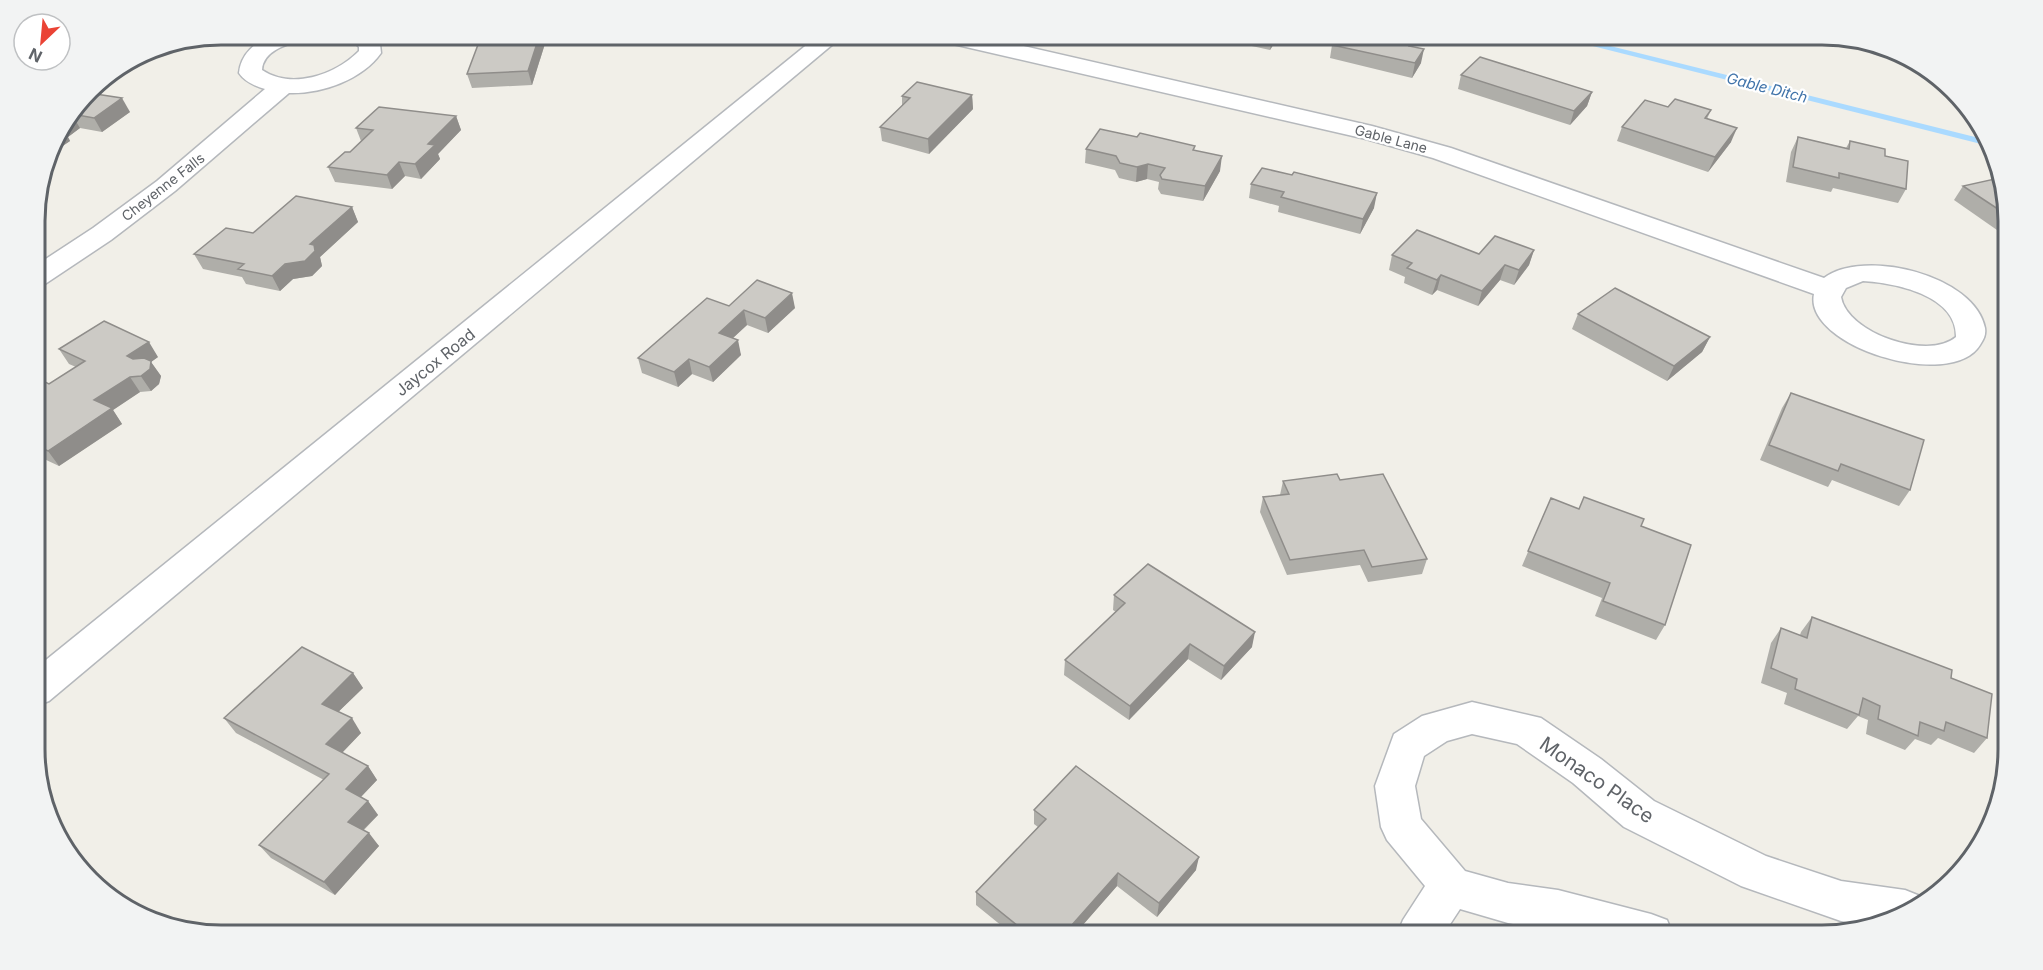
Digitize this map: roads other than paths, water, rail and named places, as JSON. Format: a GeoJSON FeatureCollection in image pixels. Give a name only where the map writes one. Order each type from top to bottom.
{"type":"FeatureCollection","features":[{"type":"Feature","properties":{"kind":"street"},"geometry":{"type":"LineString","coordinates":[[272,45],[254,57],[249,65],[250,73],[256,79],[283,86],[320,82],[352,70],[370,53],[370,45]]}},
{"type":"Feature","properties":{"kind":"street","name":"Jaycox Road"},"geometry":{"type":"LineString","coordinates":[[45,683],[821,45]]}},
{"type":"Feature","properties":{"kind":"street","name":"Gable Lane"},"geometry":{"type":"LineString","coordinates":[[988,45],[1372,133],[1442,153],[1828,289]]}},
{"type":"Feature","properties":{"kind":"street","name":"Cheyenne Falls"},"geometry":{"type":"LineString","coordinates":[[45,271],[102,234],[166,186],[283,86]]}},
{"type":"Feature","properties":{"kind":"street"},"geometry":{"type":"LineString","coordinates":[[1863,273],[1902,278],[1922,284],[1948,299],[1967,316],[1972,328],[1971,338],[1965,347],[1944,355],[1915,355],[1893,350],[1854,333],[1839,322],[1830,310],[1826,298],[1828,289],[1835,281],[1847,275],[1863,273]]}},
{"type":"Feature","properties":{"kind":"street","name":"Monaco Place"},"geometry":{"type":"LineString","coordinates":[[1452,887],[1441,877],[1402,827],[1395,786],[1408,746],[1436,728],[1472,718],[1527,730],[1587,771],[1638,814],[1756,872],[1842,901],[1895,909]]}},
{"type":"Feature","properties":{"kind":"street"},"geometry":{"type":"LineString","coordinates":[[1425,925],[1436,905],[1452,887],[1508,903],[1558,911],[1612,925]]}},
{"type":"Feature","properties":{"kind":"waterway","name":"Gable Ditch"},"geometry":{"type":"LineString","coordinates":[[1593,45],[1978,140]]}}]}
